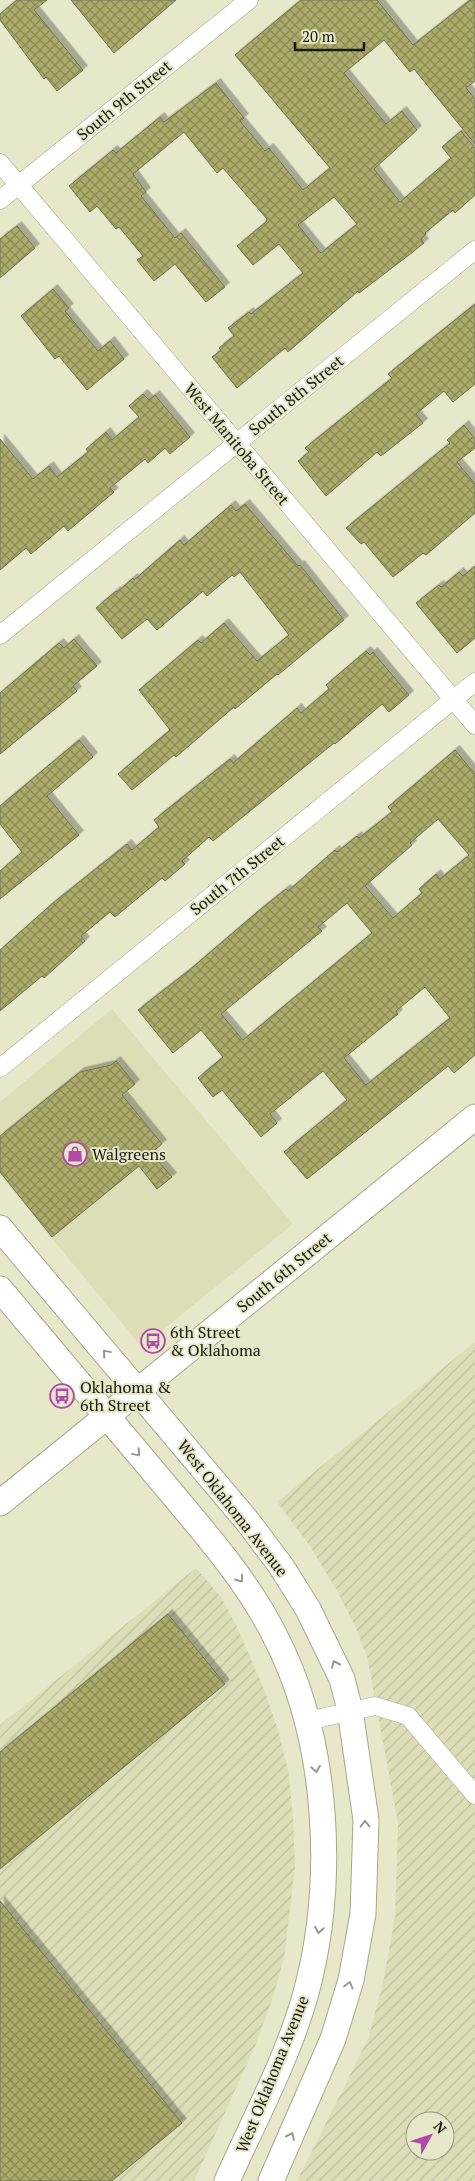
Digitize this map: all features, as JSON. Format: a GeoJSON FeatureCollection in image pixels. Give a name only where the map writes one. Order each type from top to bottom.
{"type":"FeatureCollection","features":[{"type":"Feature","properties":{"kind":"main road","name":"South 6th Street"},"geometry":{"type":"LineString","coordinates":[[0,1503],[475,1117]]}},
{"type":"Feature","properties":{"kind":"main road","name":"West Oklahoma Avenue"},"geometry":{"type":"LineString","coordinates":[[0,1228],[248,1522],[281,1566],[325,1643],[342,1679],[350,1710],[366,1820],[363,1914],[351,1980],[333,2039],[271,2181]]}},
{"type":"Feature","properties":{"kind":"main road","name":"West Oklahoma Avenue"},"geometry":{"type":"LineString","coordinates":[[0,1289],[239,1577],[276,1636],[295,1682],[307,1721],[316,1767],[324,1841],[324,1881],[315,1951],[306,1995],[292,2033],[227,2181]]}},
{"type":"Feature","properties":{"kind":"street","name":"South 9th Street"},"geometry":{"type":"LineString","coordinates":[[0,200],[249,0]]}},
{"type":"Feature","properties":{"kind":"street","name":"West Manitoba Street"},"geometry":{"type":"LineString","coordinates":[[0,162],[475,725]]}},
{"type":"Feature","properties":{"kind":"street","name":"South 8th Street"},"geometry":{"type":"LineString","coordinates":[[0,635],[475,250]]}},
{"type":"Feature","properties":{"kind":"street","name":"South 7th Street"},"geometry":{"type":"LineString","coordinates":[[0,1068],[475,682]]}},
{"type":"Feature","properties":{"kind":"street"},"geometry":{"type":"LineString","coordinates":[[307,1721],[350,1710],[376,1706],[408,1716],[475,1795]]}},
{"type":"Feature","properties":{"kind":"shaded area"},"geometry":{"type":"Polygon","coordinates":[[[112,1009],[293,1224],[149,1341],[140,1345],[0,1175],[0,1102],[112,1009]]]}},
{"type":"Feature","properties":{"kind":"shaded area"},"geometry":{"type":"Polygon","coordinates":[[[475,1342],[475,2181],[297,2181],[368,2039],[383,1983],[395,1917],[398,1823],[367,1656],[354,1624],[336,1589],[310,1546],[277,1502],[475,1342]]]}},
{"type":"Feature","properties":{"kind":"shaded area"},"geometry":{"type":"Polygon","coordinates":[[[196,1568],[221,1597],[236,1625],[264,1689],[278,1730],[288,1770],[293,1817],[295,1866],[284,1958],[273,1997],[255,2046],[194,2181],[0,2181],[0,1725],[196,1568]]]}},
{"type":"Feature","properties":{"kind":"building"},"geometry":{"type":"Polygon","coordinates":[[[17,0],[47,0],[34,10],[83,70],[57,91],[46,77],[44,79],[0,20],[0,14],[17,0]]]}},
{"type":"Feature","properties":{"kind":"building"},"geometry":{"type":"Polygon","coordinates":[[[71,0],[176,0],[114,53],[71,0]]]}},
{"type":"Feature","properties":{"kind":"building"},"geometry":{"type":"Polygon","coordinates":[[[301,0],[377,0],[413,45],[470,0],[475,0],[475,81],[466,88],[475,99],[475,144],[414,69],[410,72],[384,40],[344,73],[386,124],[402,111],[417,130],[374,169],[400,202],[451,158],[442,147],[461,131],[475,148],[475,195],[455,213],[453,210],[425,233],[421,239],[424,243],[359,293],[358,291],[288,352],[285,348],[237,388],[212,357],[221,350],[219,348],[234,336],[228,328],[249,312],[251,314],[303,273],[279,244],[253,265],[237,246],[266,222],[267,219],[223,168],[217,173],[184,132],[133,174],[146,192],[141,196],[175,238],[181,233],[225,287],[206,302],[175,264],[154,281],[137,260],[143,256],[119,227],[116,229],[97,206],[90,212],[69,186],[113,150],[116,153],[160,117],[164,122],[216,83],[244,118],[240,121],[265,151],[269,148],[303,190],[330,168],[235,55],[301,0]],[[334,197],[298,225],[321,253],[357,224],[334,197]]]}},
{"type":"Feature","properties":{"kind":"building"},"geometry":{"type":"Polygon","coordinates":[[[17,226],[35,248],[0,278],[0,239],[17,226]]]}},
{"type":"Feature","properties":{"kind":"building"},"geometry":{"type":"Polygon","coordinates":[[[53,289],[69,308],[65,311],[98,351],[110,341],[124,359],[87,390],[59,356],[55,359],[21,316],[53,289]]]}},
{"type":"Feature","properties":{"kind":"building"},"geometry":{"type":"Polygon","coordinates":[[[475,304],[475,384],[453,402],[444,391],[416,414],[423,423],[381,456],[377,452],[326,496],[298,461],[309,452],[305,448],[392,378],[388,374],[475,304]]]}},
{"type":"Feature","properties":{"kind":"building"},"geometry":{"type":"Polygon","coordinates":[[[143,394],[149,400],[155,395],[190,437],[170,454],[165,448],[148,463],[145,459],[110,488],[114,492],[68,531],[64,526],[31,554],[26,548],[0,570],[0,439],[33,479],[49,466],[57,477],[88,452],[86,449],[106,432],[112,440],[139,417],[129,406],[143,394]]]}},
{"type":"Feature","properties":{"kind":"building"},"geometry":{"type":"Polygon","coordinates":[[[464,425],[475,439],[475,448],[457,462],[475,484],[475,513],[426,555],[423,553],[393,577],[364,542],[361,544],[346,528],[450,443],[447,440],[464,425]]]}},
{"type":"Feature","properties":{"kind":"building"},"geometry":{"type":"Polygon","coordinates":[[[245,504],[298,566],[300,565],[344,620],[235,709],[234,707],[176,757],[174,755],[132,790],[118,774],[170,730],[139,690],[198,640],[201,643],[224,623],[257,661],[289,635],[240,572],[234,577],[232,575],[207,596],[203,591],[157,630],[147,619],[122,639],[96,608],[133,578],[134,580],[180,540],[184,545],[231,505],[236,511],[245,504]]]}},
{"type":"Feature","properties":{"kind":"building"},"geometry":{"type":"Polygon","coordinates":[[[475,566],[475,638],[457,653],[416,603],[439,585],[441,587],[459,572],[463,576],[475,566]]]}},
{"type":"Feature","properties":{"kind":"building"},"geometry":{"type":"Polygon","coordinates":[[[74,639],[97,666],[73,686],[77,691],[0,754],[0,693],[59,643],[64,648],[74,639]]]}},
{"type":"Feature","properties":{"kind":"building"},"geometry":{"type":"Polygon","coordinates":[[[366,651],[370,655],[373,652],[409,695],[389,712],[382,704],[213,841],[209,837],[182,861],[185,864],[165,881],[162,878],[115,917],[110,912],[81,936],[85,941],[44,978],[42,976],[0,1011],[0,950],[53,903],[127,844],[132,850],[159,827],[154,820],[230,759],[233,763],[297,708],[301,713],[329,689],[326,685],[366,651]]]}},
{"type":"Feature","properties":{"kind":"building"},"geometry":{"type":"Polygon","coordinates":[[[79,740],[93,757],[47,796],[79,835],[0,899],[0,871],[22,852],[0,824],[0,806],[79,740]]]}},
{"type":"Feature","properties":{"kind":"building"},"geometry":{"type":"Polygon","coordinates":[[[455,750],[475,774],[475,1055],[454,1073],[448,1066],[307,1179],[284,1152],[347,1100],[323,1071],[270,1114],[277,1123],[261,1137],[222,1090],[213,1097],[198,1078],[223,1057],[201,1030],[173,1053],[138,1010],[187,972],[262,908],[286,889],[288,891],[335,850],[337,852],[357,836],[359,838],[392,812],[388,807],[455,750]],[[438,819],[410,843],[412,845],[365,886],[393,918],[422,893],[419,889],[436,874],[440,879],[469,855],[438,819]],[[347,903],[318,927],[322,931],[221,1014],[243,1040],[372,933],[347,903]],[[425,987],[396,1011],[398,1014],[344,1058],[366,1085],[450,1018],[425,987]]]}},
{"type":"Feature","properties":{"kind":"building","name":"Walgreens"},"geometry":{"type":"Polygon","coordinates":[[[116,1061],[135,1084],[122,1095],[162,1144],[151,1153],[172,1177],[157,1189],[139,1166],[52,1237],[0,1172],[0,1136],[80,1072],[111,1065],[116,1061]]]}},
{"type":"Feature","properties":{"kind":"building"},"geometry":{"type":"Polygon","coordinates":[[[168,1614],[225,1684],[0,1869],[0,1752],[168,1614]]]}},
{"type":"Feature","properties":{"kind":"building"},"geometry":{"type":"Polygon","coordinates":[[[0,1901],[182,2123],[112,2181],[0,2181],[0,1901]]]}},
{"type":"Feature","properties":{"kind":"place","name":"Walgreens"},"geometry":{"type":"Point","coordinates":[75,1154]}},
{"type":"Feature","properties":{"kind":"place","name":"6th Street & Oklahoma"},"geometry":{"type":"Point","coordinates":[153,1341]}},
{"type":"Feature","properties":{"kind":"place","name":"Oklahoma & 6th Street"},"geometry":{"type":"Point","coordinates":[62,1396]}}]}
